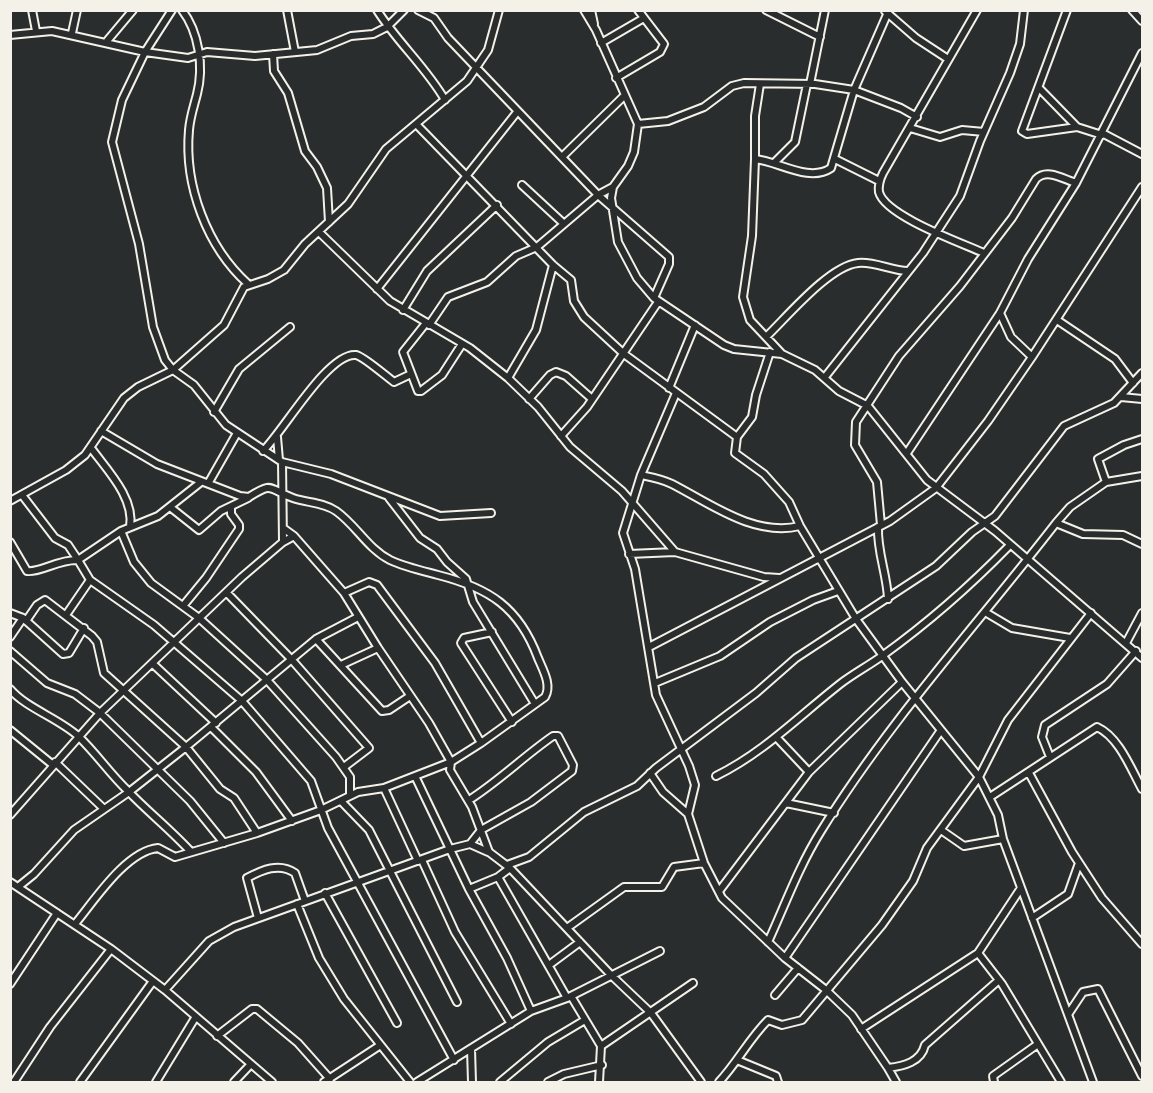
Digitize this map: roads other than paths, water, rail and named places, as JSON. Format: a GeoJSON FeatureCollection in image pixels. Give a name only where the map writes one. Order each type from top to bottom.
{"type":"FeatureCollection","features":[{"type":"Feature","properties":{"kind":"street"},"geometry":{"type":"LineString","coordinates":[[32,10],[36,31]]}},
{"type":"Feature","properties":{"kind":"street"},"geometry":{"type":"LineString","coordinates":[[72,33],[76,10]]}},
{"type":"Feature","properties":{"kind":"street"},"geometry":{"type":"LineString","coordinates":[[107,41],[133,10]]}},
{"type":"Feature","properties":{"kind":"street"},"geometry":{"type":"LineString","coordinates":[[172,10],[145,52],[122,100],[112,142],[139,244],[153,327],[160,352],[173,370],[194,385],[214,412],[237,433],[280,461],[332,474],[440,516],[491,513]]}},
{"type":"Feature","properties":{"kind":"street"},"geometry":{"type":"LineString","coordinates":[[182,10],[195,29],[199,56],[198,92],[188,132],[196,203],[229,264],[248,284]]}},
{"type":"Feature","properties":{"kind":"street"},"geometry":{"type":"LineString","coordinates":[[287,10],[295,52]]}},
{"type":"Feature","properties":{"kind":"street"},"geometry":{"type":"LineString","coordinates":[[377,10],[387,27],[434,81],[445,100]]}},
{"type":"Feature","properties":{"kind":"street"},"geometry":{"type":"LineString","coordinates":[[198,46],[207,52],[255,56],[316,50],[351,36],[373,34],[387,27],[404,10]]}},
{"type":"Feature","properties":{"kind":"street"},"geometry":{"type":"LineString","coordinates":[[418,10],[439,22],[448,38],[598,195],[669,257],[669,264],[656,300],[624,354],[592,399],[561,436]]}},
{"type":"Feature","properties":{"kind":"street"},"geometry":{"type":"LineString","coordinates":[[10,501],[66,470],[91,448],[118,406],[131,392],[173,370],[224,325],[233,311],[240,291],[248,284],[268,279],[284,270],[305,244],[348,204],[386,149],[417,125],[477,69],[488,50],[499,10]]}},
{"type":"Feature","properties":{"kind":"street"},"geometry":{"type":"LineString","coordinates":[[584,10],[596,30]]}},
{"type":"Feature","properties":{"kind":"street"},"geometry":{"type":"LineString","coordinates":[[462,344],[442,375],[418,391],[404,350],[428,324],[448,297],[487,282],[525,251],[537,247],[598,195],[613,187],[628,166],[634,152],[638,124],[601,43],[591,10]]}},
{"type":"Feature","properties":{"kind":"street"},"geometry":{"type":"LineString","coordinates":[[616,78],[662,49],[663,40],[638,10]]}},
{"type":"Feature","properties":{"kind":"street"},"geometry":{"type":"LineString","coordinates":[[766,10],[820,38]]}},
{"type":"Feature","properties":{"kind":"street"},"geometry":{"type":"LineString","coordinates":[[776,162],[795,142],[825,10]]}},
{"type":"Feature","properties":{"kind":"street"},"geometry":{"type":"LineString","coordinates":[[977,10],[879,181],[880,194],[886,202],[937,235],[984,253]]}},
{"type":"Feature","properties":{"kind":"street"},"geometry":{"type":"LineString","coordinates":[[825,377],[937,235],[960,196],[1020,44],[1024,10]]}},
{"type":"Feature","properties":{"kind":"street"},"geometry":{"type":"LineString","coordinates":[[1066,10],[1023,127],[1024,133],[1077,127],[1102,134],[1143,154]]}},
{"type":"Feature","properties":{"kind":"street"},"geometry":{"type":"LineString","coordinates":[[1132,10],[1143,21]]}},
{"type":"Feature","properties":{"kind":"street"},"geometry":{"type":"LineString","coordinates":[[755,159],[776,162],[791,169],[815,173],[826,172],[835,159],[840,130],[854,90],[887,11],[916,38],[948,59]]}},
{"type":"Feature","properties":{"kind":"street"},"geometry":{"type":"LineString","coordinates":[[601,43],[644,18]]}},
{"type":"Feature","properties":{"kind":"street"},"geometry":{"type":"LineString","coordinates":[[10,35],[36,31],[72,33],[145,52],[188,58],[207,52]]}},
{"type":"Feature","properties":{"kind":"street"},"geometry":{"type":"LineString","coordinates":[[907,453],[1000,313],[1028,259],[1076,183],[1143,53]]}},
{"type":"Feature","properties":{"kind":"street"},"geometry":{"type":"LineString","coordinates":[[273,54],[274,71],[288,93],[305,151],[323,177],[327,188],[328,222]]}},
{"type":"Feature","properties":{"kind":"street"},"geometry":{"type":"LineString","coordinates":[[188,58],[198,65]]}},
{"type":"Feature","properties":{"kind":"street"},"geometry":{"type":"LineString","coordinates":[[638,124],[668,122],[685,115],[704,107],[736,83],[808,84],[854,90],[901,108],[917,117]]}},
{"type":"Feature","properties":{"kind":"street"},"geometry":{"type":"LineString","coordinates":[[760,84],[755,116],[752,236],[743,297],[750,320],[782,354],[825,377],[839,391],[868,406],[907,453],[916,468],[936,488],[995,531],[1009,546],[1143,658]]}},
{"type":"Feature","properties":{"kind":"street"},"geometry":{"type":"LineString","coordinates":[[1039,88],[1077,127]]}},
{"type":"Feature","properties":{"kind":"street"},"geometry":{"type":"LineString","coordinates":[[562,157],[624,96]]}},
{"type":"Feature","properties":{"kind":"street"},"geometry":{"type":"LineString","coordinates":[[377,289],[517,112]]}},
{"type":"Feature","properties":{"kind":"street"},"geometry":{"type":"LineString","coordinates":[[417,125],[553,265],[571,280],[574,301],[584,317],[624,354],[737,437]]}},
{"type":"Feature","properties":{"kind":"street"},"geometry":{"type":"LineString","coordinates":[[910,128],[940,136],[962,130],[984,132]]}},
{"type":"Feature","properties":{"kind":"street"},"geometry":{"type":"LineString","coordinates":[[835,159],[879,181]]}},
{"type":"Feature","properties":{"kind":"street"},"geometry":{"type":"LineString","coordinates":[[888,598],[886,576],[878,551],[877,482],[855,443],[856,422],[916,333],[960,286],[1040,175],[1049,173],[1076,183]]}},
{"type":"Feature","properties":{"kind":"street"},"geometry":{"type":"LineString","coordinates":[[522,185],[563,223]]}},
{"type":"Feature","properties":{"kind":"street"},"geometry":{"type":"LineString","coordinates":[[613,187],[611,206],[618,243],[637,278],[656,300],[734,349],[782,354]]}},
{"type":"Feature","properties":{"kind":"street"},"geometry":{"type":"LineString","coordinates":[[649,647],[820,559],[879,526],[936,488],[988,421],[1143,187]]}},
{"type":"Feature","properties":{"kind":"street"},"geometry":{"type":"LineString","coordinates":[[403,310],[427,271],[497,205]]}},
{"type":"Feature","properties":{"kind":"street"},"geometry":{"type":"LineString","coordinates":[[320,232],[377,289],[403,310],[462,344],[508,378],[561,436],[633,502],[675,552]]}},
{"type":"Feature","properties":{"kind":"street"},"geometry":{"type":"LineString","coordinates":[[525,251],[529,238]]}},
{"type":"Feature","properties":{"kind":"street"},"geometry":{"type":"LineString","coordinates":[[766,337],[843,268],[867,263],[892,271],[908,271]]}},
{"type":"Feature","properties":{"kind":"street"},"geometry":{"type":"LineString","coordinates":[[508,378],[536,330],[553,265]]}},
{"type":"Feature","properties":{"kind":"street"},"geometry":{"type":"LineString","coordinates":[[1000,313],[1011,337],[1032,357]]}},
{"type":"Feature","properties":{"kind":"street"},"geometry":{"type":"LineString","coordinates":[[1057,320],[1115,359],[1133,383]]}},
{"type":"Feature","properties":{"kind":"street"},"geometry":{"type":"LineString","coordinates":[[669,388],[695,325]]}},
{"type":"Feature","properties":{"kind":"street"},"geometry":{"type":"LineString","coordinates":[[214,412],[238,369],[290,327]]}},
{"type":"Feature","properties":{"kind":"street"},"geometry":{"type":"LineString","coordinates":[[770,352],[756,395],[752,417],[737,437],[735,453],[782,492],[856,619],[916,700],[979,777],[998,815],[1003,839],[1093,1083]]}},
{"type":"Feature","properties":{"kind":"street"},"geometry":{"type":"LineString","coordinates":[[263,451],[277,437],[325,372],[352,355],[360,356],[394,382],[411,374]]}},
{"type":"Feature","properties":{"kind":"street"},"geometry":{"type":"LineString","coordinates":[[529,399],[556,372],[566,376],[592,399]]}},
{"type":"Feature","properties":{"kind":"street"},"geometry":{"type":"LineString","coordinates":[[469,889],[498,877],[509,867],[529,857],[584,812],[638,786],[650,773],[756,693],[789,663],[936,566],[972,532],[986,525],[995,516],[1064,426],[1090,416],[1121,397],[1143,373]]}},
{"type":"Feature","properties":{"kind":"street"},"geometry":{"type":"LineString","coordinates":[[676,393],[640,475],[623,533],[635,569],[659,703],[695,785],[688,814]]}},
{"type":"Feature","properties":{"kind":"street"},"geometry":{"type":"LineString","coordinates":[[1121,397],[1143,399]]}},
{"type":"Feature","properties":{"kind":"street"},"geometry":{"type":"LineString","coordinates":[[101,430],[157,464],[249,498]]}},
{"type":"Feature","properties":{"kind":"street"},"geometry":{"type":"LineString","coordinates":[[209,482],[237,433]]}},
{"type":"Feature","properties":{"kind":"street"},"geometry":{"type":"LineString","coordinates":[[277,437],[283,542]]}},
{"type":"Feature","properties":{"kind":"street"},"geometry":{"type":"LineString","coordinates":[[1106,482],[1098,459],[1124,445],[1143,440]]}},
{"type":"Feature","properties":{"kind":"street"},"geometry":{"type":"LineString","coordinates":[[91,448],[121,489],[130,510],[130,527]]}},
{"type":"Feature","properties":{"kind":"street"},"geometry":{"type":"LineString","coordinates":[[640,475],[671,483],[705,505],[746,522],[777,530],[800,526]]}},
{"type":"Feature","properties":{"kind":"street"},"geometry":{"type":"LineString","coordinates":[[768,942],[797,877],[821,831],[875,752],[984,612],[1070,507],[1106,482],[1143,476]]}},
{"type":"Feature","properties":{"kind":"street"},"geometry":{"type":"LineString","coordinates":[[10,542],[27,571],[32,572],[61,560],[78,560],[121,531],[150,520],[201,482]]}},
{"type":"Feature","properties":{"kind":"street"},"geometry":{"type":"LineString","coordinates":[[75,924],[123,867],[141,853],[154,848],[175,857],[224,843],[321,810],[350,795],[384,788],[451,762],[513,722],[545,697],[548,686],[532,642],[502,603],[491,594],[468,583],[391,561],[376,551],[335,510],[290,497],[281,491],[267,487],[259,489],[249,498],[221,511],[200,530],[170,507]]}},
{"type":"Feature","properties":{"kind":"street"},"geometry":{"type":"LineString","coordinates":[[22,495],[55,538],[68,545],[90,580],[148,620],[242,701],[311,781],[321,810],[356,881],[454,1060]]}},
{"type":"Feature","properties":{"kind":"street"},"geometry":{"type":"LineString","coordinates":[[389,498],[420,538],[437,549],[468,583],[473,602],[535,704]]}},
{"type":"Feature","properties":{"kind":"street"},"geometry":{"type":"LineString","coordinates":[[183,606],[206,578],[239,529],[239,525],[231,514],[231,507]]}},
{"type":"Feature","properties":{"kind":"street"},"geometry":{"type":"LineString","coordinates":[[972,532],[973,516]]}},
{"type":"Feature","properties":{"kind":"street"},"geometry":{"type":"LineString","coordinates":[[995,516],[995,531]]}},
{"type":"Feature","properties":{"kind":"street"},"geometry":{"type":"LineString","coordinates":[[1056,523],[1083,534],[1123,535],[1143,544]]}},
{"type":"Feature","properties":{"kind":"street"},"geometry":{"type":"LineString","coordinates":[[283,528],[294,536],[344,593],[410,696],[451,762],[450,770],[469,800],[489,852]]}},
{"type":"Feature","properties":{"kind":"street"},"geometry":{"type":"LineString","coordinates":[[121,531],[128,552],[151,583],[199,618],[267,680],[344,767],[350,777],[350,795]]}},
{"type":"Feature","properties":{"kind":"street"},"geometry":{"type":"LineString","coordinates":[[10,815],[100,714],[199,618],[283,542],[294,536]]}},
{"type":"Feature","properties":{"kind":"street"},"geometry":{"type":"LineString","coordinates":[[716,776],[743,763],[777,738],[842,683],[882,656],[934,614],[1009,546]]}},
{"type":"Feature","properties":{"kind":"street"},"geometry":{"type":"LineString","coordinates":[[629,554],[675,552],[764,578],[783,577]]}},
{"type":"Feature","properties":{"kind":"street"},"geometry":{"type":"LineString","coordinates":[[635,569],[643,554]]}},
{"type":"Feature","properties":{"kind":"street"},"geometry":{"type":"LineString","coordinates":[[66,615],[90,580]]}},
{"type":"Feature","properties":{"kind":"street"},"geometry":{"type":"LineString","coordinates":[[344,593],[369,582],[377,585],[435,663],[482,743]]}},
{"type":"Feature","properties":{"kind":"street"},"geometry":{"type":"LineString","coordinates":[[655,683],[720,656],[770,622],[813,600],[838,591]]}},
{"type":"Feature","properties":{"kind":"street"},"geometry":{"type":"LineString","coordinates":[[227,593],[347,720],[369,748],[344,767]]}},
{"type":"Feature","properties":{"kind":"street"},"geometry":{"type":"LineString","coordinates":[[10,637],[41,601],[47,602],[84,628],[97,642],[104,673],[186,747],[219,789],[234,798],[257,833]]}},
{"type":"Feature","properties":{"kind":"street"},"geometry":{"type":"LineString","coordinates":[[984,612],[1012,628],[1070,638]]}},
{"type":"Feature","properties":{"kind":"street"},"geometry":{"type":"LineString","coordinates":[[10,613],[24,620],[63,654],[69,653],[84,628]]}},
{"type":"Feature","properties":{"kind":"street"},"geometry":{"type":"LineString","coordinates":[[719,1083],[731,1069],[743,1048],[768,1020],[782,1024],[797,1023],[882,925],[913,881],[927,848],[979,777],[1008,720],[1091,613]]}},
{"type":"Feature","properties":{"kind":"street"},"geometry":{"type":"LineString","coordinates":[[1126,643],[1143,613]]}},
{"type":"Feature","properties":{"kind":"street"},"geometry":{"type":"LineString","coordinates":[[18,887],[34,874],[64,838],[157,770],[316,639],[358,617]]}},
{"type":"Feature","properties":{"kind":"street"},"geometry":{"type":"LineString","coordinates":[[492,632],[464,638],[461,643],[513,722]]}},
{"type":"Feature","properties":{"kind":"street"},"geometry":{"type":"LineString","coordinates":[[316,639],[382,711],[389,710],[410,696]]}},
{"type":"Feature","properties":{"kind":"street"},"geometry":{"type":"LineString","coordinates":[[340,665],[378,648]]}},
{"type":"Feature","properties":{"kind":"street"},"geometry":{"type":"LineString","coordinates":[[10,651],[47,682],[75,694],[100,714],[207,819],[224,843]]}},
{"type":"Feature","properties":{"kind":"street"},"geometry":{"type":"LineString","coordinates":[[1050,757],[1041,737],[1045,725],[1107,684],[1136,651]]}},
{"type":"Feature","properties":{"kind":"street"},"geometry":{"type":"LineString","coordinates":[[153,664],[251,766],[292,820]]}},
{"type":"Feature","properties":{"kind":"street"},"geometry":{"type":"LineString","coordinates":[[720,890],[809,772],[902,682]]}},
{"type":"Feature","properties":{"kind":"street"},"geometry":{"type":"LineString","coordinates":[[10,689],[21,700],[49,714],[78,736],[129,792],[191,852]]}},
{"type":"Feature","properties":{"kind":"street"},"geometry":{"type":"LineString","coordinates":[[990,797],[1094,728],[1100,728],[1124,756],[1143,789]]}},
{"type":"Feature","properties":{"kind":"street"},"geometry":{"type":"LineString","coordinates":[[10,730],[54,763],[104,809]]}},
{"type":"Feature","properties":{"kind":"street"},"geometry":{"type":"LineString","coordinates":[[785,958],[942,730]]}},
{"type":"Feature","properties":{"kind":"street"},"geometry":{"type":"LineString","coordinates":[[469,800],[488,788],[520,759],[553,736],[558,736],[573,765],[572,771],[531,802],[481,830],[470,844]]}},
{"type":"Feature","properties":{"kind":"street"},"geometry":{"type":"LineString","coordinates":[[777,738],[809,772]]}},
{"type":"Feature","properties":{"kind":"street"},"geometry":{"type":"LineString","coordinates":[[650,773],[663,792],[688,814],[704,863],[722,897],[785,958],[826,990],[852,1015],[896,1083]]}},
{"type":"Feature","properties":{"kind":"street"},"geometry":{"type":"LineString","coordinates":[[1029,773],[1079,863],[1102,898],[1143,944]]}},
{"type":"Feature","properties":{"kind":"street"},"geometry":{"type":"LineString","coordinates":[[415,776],[469,889],[507,958],[531,1011]]}},
{"type":"Feature","properties":{"kind":"street"},"geometry":{"type":"LineString","coordinates":[[384,788],[455,932],[511,1024]]}},
{"type":"Feature","properties":{"kind":"street"},"geometry":{"type":"LineString","coordinates":[[340,801],[369,830],[457,1002]]}},
{"type":"Feature","properties":{"kind":"street"},"geometry":{"type":"LineString","coordinates":[[786,803],[834,813]]}},
{"type":"Feature","properties":{"kind":"street"},"geometry":{"type":"LineString","coordinates":[[941,830],[964,846],[1003,839]]}},
{"type":"Feature","properties":{"kind":"street"},"geometry":{"type":"LineString","coordinates":[[165,990],[215,936],[356,881],[470,844],[489,852],[509,867],[610,974],[651,1013],[701,1083]]}},
{"type":"Feature","properties":{"kind":"street"},"geometry":{"type":"LineString","coordinates":[[567,928],[624,887],[662,886],[674,867],[704,863]]}},
{"type":"Feature","properties":{"kind":"street"},"geometry":{"type":"LineString","coordinates":[[1032,918],[1068,894],[1079,863]]}},
{"type":"Feature","properties":{"kind":"street"},"geometry":{"type":"LineString","coordinates":[[258,918],[247,878],[271,868],[286,868],[295,873],[305,901]]}},
{"type":"Feature","properties":{"kind":"street"},"geometry":{"type":"LineString","coordinates":[[498,877],[549,965],[601,1046],[602,1065],[599,1083]]}},
{"type":"Feature","properties":{"kind":"street"},"geometry":{"type":"LineString","coordinates":[[10,882],[111,949],[165,990],[272,1083]]}},
{"type":"Feature","properties":{"kind":"street"},"geometry":{"type":"LineString","coordinates":[[861,1029],[978,952],[1021,888]]}},
{"type":"Feature","properties":{"kind":"street"},"geometry":{"type":"LineString","coordinates":[[325,893],[396,1023]]}},
{"type":"Feature","properties":{"kind":"street"},"geometry":{"type":"LineString","coordinates":[[297,904],[328,975],[379,1046],[410,1083]]}},
{"type":"Feature","properties":{"kind":"street"},"geometry":{"type":"LineString","coordinates":[[10,984],[57,913]]}},
{"type":"Feature","properties":{"kind":"street"},"geometry":{"type":"LineString","coordinates":[[549,965],[580,942]]}},
{"type":"Feature","properties":{"kind":"street"},"geometry":{"type":"LineString","coordinates":[[14,1083],[50,1026],[111,949]]}},
{"type":"Feature","properties":{"kind":"street"},"geometry":{"type":"LineString","coordinates":[[417,1083],[531,1011],[569,997],[610,974],[660,951]]}},
{"type":"Feature","properties":{"kind":"street"},"geometry":{"type":"LineString","coordinates":[[978,952],[999,980],[1061,1083]]}},
{"type":"Feature","properties":{"kind":"street"},"geometry":{"type":"LineString","coordinates":[[775,995],[798,968]]}},
{"type":"Feature","properties":{"kind":"street"},"geometry":{"type":"LineString","coordinates":[[888,1068],[914,1060],[925,1045],[999,980]]}},
{"type":"Feature","properties":{"kind":"street"},"geometry":{"type":"LineString","coordinates":[[81,1083],[153,981]]}},
{"type":"Feature","properties":{"kind":"street"},"geometry":{"type":"LineString","coordinates":[[601,1046],[693,983]]}},
{"type":"Feature","properties":{"kind":"street"},"geometry":{"type":"LineString","coordinates":[[1069,1013],[1083,992],[1098,989],[1143,1076]]}},
{"type":"Feature","properties":{"kind":"street"},"geometry":{"type":"LineString","coordinates":[[217,1036],[252,1009],[257,1009],[298,1043],[327,1081],[379,1046]]}},
{"type":"Feature","properties":{"kind":"street"},"geometry":{"type":"LineString","coordinates":[[156,1083],[195,1018]]}},
{"type":"Feature","properties":{"kind":"street"},"geometry":{"type":"LineString","coordinates":[[500,1083],[548,1042],[585,1020]]}},
{"type":"Feature","properties":{"kind":"street"},"geometry":{"type":"LineString","coordinates":[[994,1083],[993,1076],[1038,1044]]}},
{"type":"Feature","properties":{"kind":"street"},"geometry":{"type":"LineString","coordinates":[[471,1049],[472,1083]]}},
{"type":"Feature","properties":{"kind":"street"},"geometry":{"type":"LineString","coordinates":[[737,1060],[776,1076],[777,1083]]}},
{"type":"Feature","properties":{"kind":"street"},"geometry":{"type":"LineString","coordinates":[[234,1083],[251,1064]]}},
{"type":"Feature","properties":{"kind":"street"},"geometry":{"type":"LineString","coordinates":[[548,1083],[564,1074],[602,1065]]}},
{"type":"Feature","properties":{"kind":"street"},"geometry":{"type":"LineString","coordinates":[[729,1083],[731,1069]]}}]}
